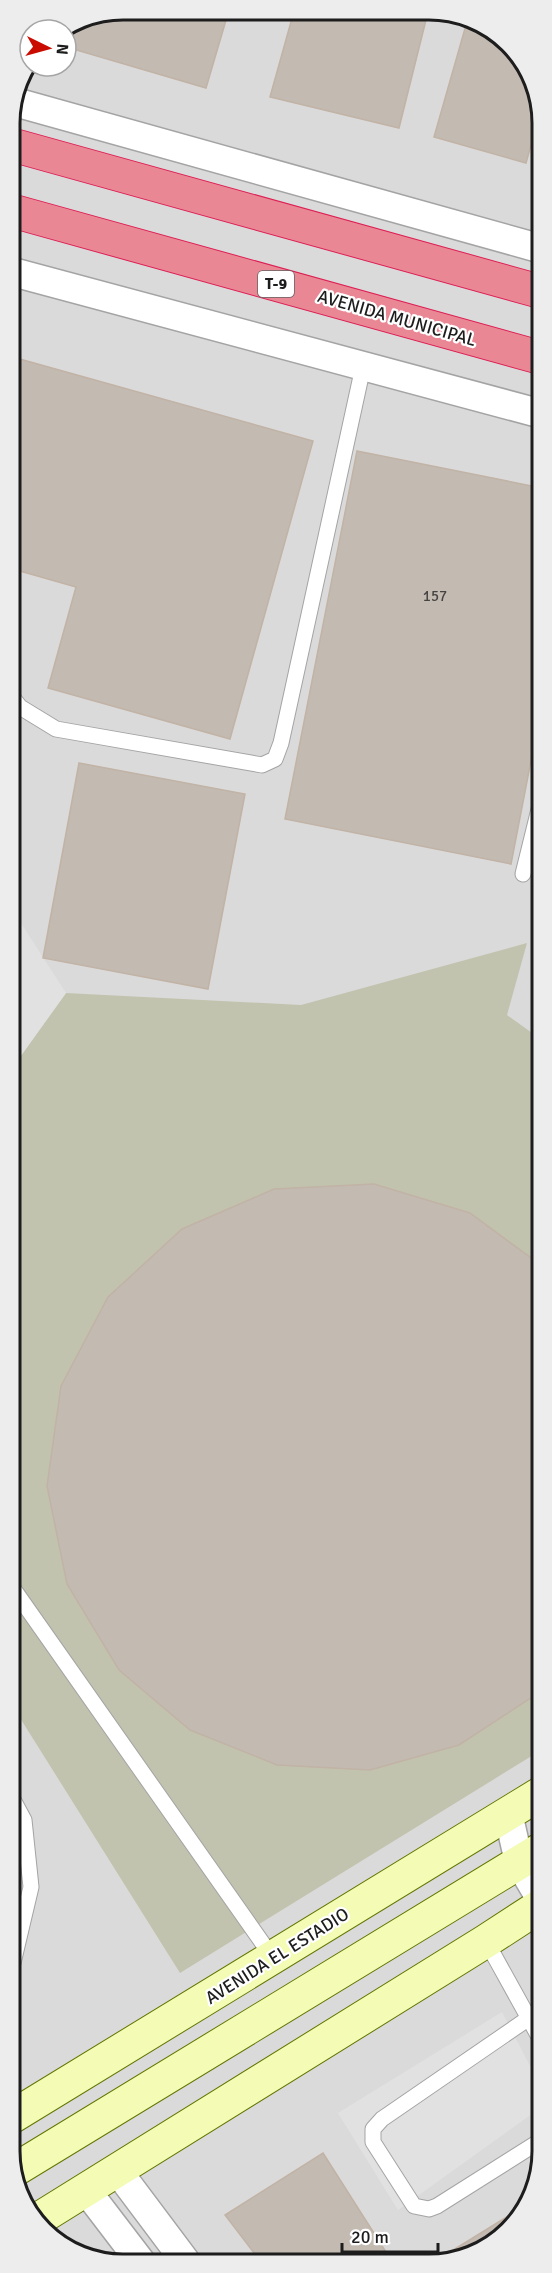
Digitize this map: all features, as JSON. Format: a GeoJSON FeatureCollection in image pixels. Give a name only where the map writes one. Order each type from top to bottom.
{"type":"FeatureCollection","features":[{"type":"Feature","properties":{"kind":"highway"},"geometry":{"type":"LineString","coordinates":[[20,147],[532,289]]}},
{"type":"Feature","properties":{"kind":"highway","name":"AVENIDA MUNICIPAL"},"geometry":{"type":"LineString","coordinates":[[20,213],[532,355]]}},
{"type":"Feature","properties":{"kind":"street"},"geometry":{"type":"LineString","coordinates":[[22,104],[532,246]]}},
{"type":"Feature","properties":{"kind":"street"},"geometry":{"type":"LineString","coordinates":[[20,274],[532,411]]}},
{"type":"Feature","properties":{"kind":"street","name":"AVENIDA EL ESTADIO"},"geometry":{"type":"LineString","coordinates":[[20,2112],[532,1799]]}},
{"type":"Feature","properties":{"kind":"street"},"geometry":{"type":"LineString","coordinates":[[21,2166],[531,1855],[508,1813]]}},
{"type":"Feature","properties":{"kind":"street"},"geometry":{"type":"LineString","coordinates":[[44,2216],[532,1910]]}},
{"type":"Feature","properties":{"kind":"street"},"geometry":{"type":"LineString","coordinates":[[117,2170],[180,2254]]}},
{"type":"Feature","properties":{"kind":"street"},"geometry":{"type":"LineString","coordinates":[[86,2190],[135,2254]]}},
{"type":"Feature","properties":{"kind":"lane"},"geometry":{"type":"LineString","coordinates":[[20,707],[56,729],[262,765],[275,759],[281,743],[363,367]]}},
{"type":"Feature","properties":{"kind":"lane"},"geometry":{"type":"LineString","coordinates":[[523,874],[532,838]]}},
{"type":"Feature","properties":{"kind":"lane"},"geometry":{"type":"LineString","coordinates":[[20,1598],[273,1959]]}},
{"type":"Feature","properties":{"kind":"lane"},"geometry":{"type":"LineString","coordinates":[[20,1813],[24,1820],[31,1887],[20,1933]]}},
{"type":"Feature","properties":{"kind":"lane"},"geometry":{"type":"LineString","coordinates":[[486,1941],[532,2024]]}},
{"type":"Feature","properties":{"kind":"lane"},"geometry":{"type":"LineString","coordinates":[[529,2018],[381,2119],[373,2130],[373,2142],[414,2206],[429,2209],[532,2146]]}},
{"type":"Feature","properties":{"kind":"shaded area"},"geometry":{"type":"Polygon","coordinates":[[[430,20],[450,21],[469,27],[481,33],[507,54],[522,77],[532,109],[532,2158],[531,2171],[525,2190],[507,2219],[475,2243],[443,2253],[122,2254],[102,2252],[77,2243],[50,2223],[30,2196],[20,2164],[20,115],[23,96],[30,78],[78,78],[78,30],[102,21],[430,20]]]}},
{"type":"Feature","properties":{"kind":"shaded area"},"geometry":{"type":"Polygon","coordinates":[[[20,922],[66,993],[20,1057],[20,922]]]}},
{"type":"Feature","properties":{"kind":"shaded area"},"geometry":{"type":"Polygon","coordinates":[[[527,943],[507,1015],[532,1033],[532,1756],[180,1973],[20,1718],[20,1057],[66,993],[301,1005],[527,943]]]}},
{"type":"Feature","properties":{"kind":"shaded area"},"geometry":{"type":"Polygon","coordinates":[[[502,2012],[532,2070],[532,2114],[398,2210],[338,2113],[502,2012]]]}},
{"type":"Feature","properties":{"kind":"building"},"geometry":{"type":"Polygon","coordinates":[[[226,20],[206,88],[78,51],[78,30],[102,21],[226,20]]]}},
{"type":"Feature","properties":{"kind":"building"},"geometry":{"type":"Polygon","coordinates":[[[291,20],[426,20],[399,128],[270,97],[291,20]]]}},
{"type":"Feature","properties":{"kind":"building"},"geometry":{"type":"Polygon","coordinates":[[[466,26],[481,33],[507,54],[522,77],[532,109],[532,142],[526,163],[434,137],[466,26]]]}},
{"type":"Feature","properties":{"kind":"building"},"geometry":{"type":"Polygon","coordinates":[[[20,359],[313,441],[230,739],[48,688],[76,587],[20,571],[20,359]]]}},
{"type":"Feature","properties":{"kind":"building"},"geometry":{"type":"Polygon","coordinates":[[[357,451],[532,486],[532,756],[511,864],[285,819],[357,451]]]}},
{"type":"Feature","properties":{"kind":"building"},"geometry":{"type":"Polygon","coordinates":[[[79,763],[245,794],[208,989],[43,958],[79,763]]]}},
{"type":"Feature","properties":{"kind":"building"},"geometry":{"type":"Polygon","coordinates":[[[374,1184],[470,1213],[532,1259],[532,1697],[459,1745],[370,1770],[277,1765],[190,1730],[119,1670],[67,1584],[47,1486],[61,1386],[108,1297],[182,1229],[274,1189],[374,1184]]]}},
{"type":"Feature","properties":{"kind":"building"},"geometry":{"type":"Polygon","coordinates":[[[323,2153],[387,2254],[255,2254],[225,2215],[323,2153]]]}},
{"type":"Feature","properties":{"kind":"building"},"geometry":{"type":"Polygon","coordinates":[[[510,2215],[492,2232],[475,2243],[451,2251],[510,2215]]]}}]}
